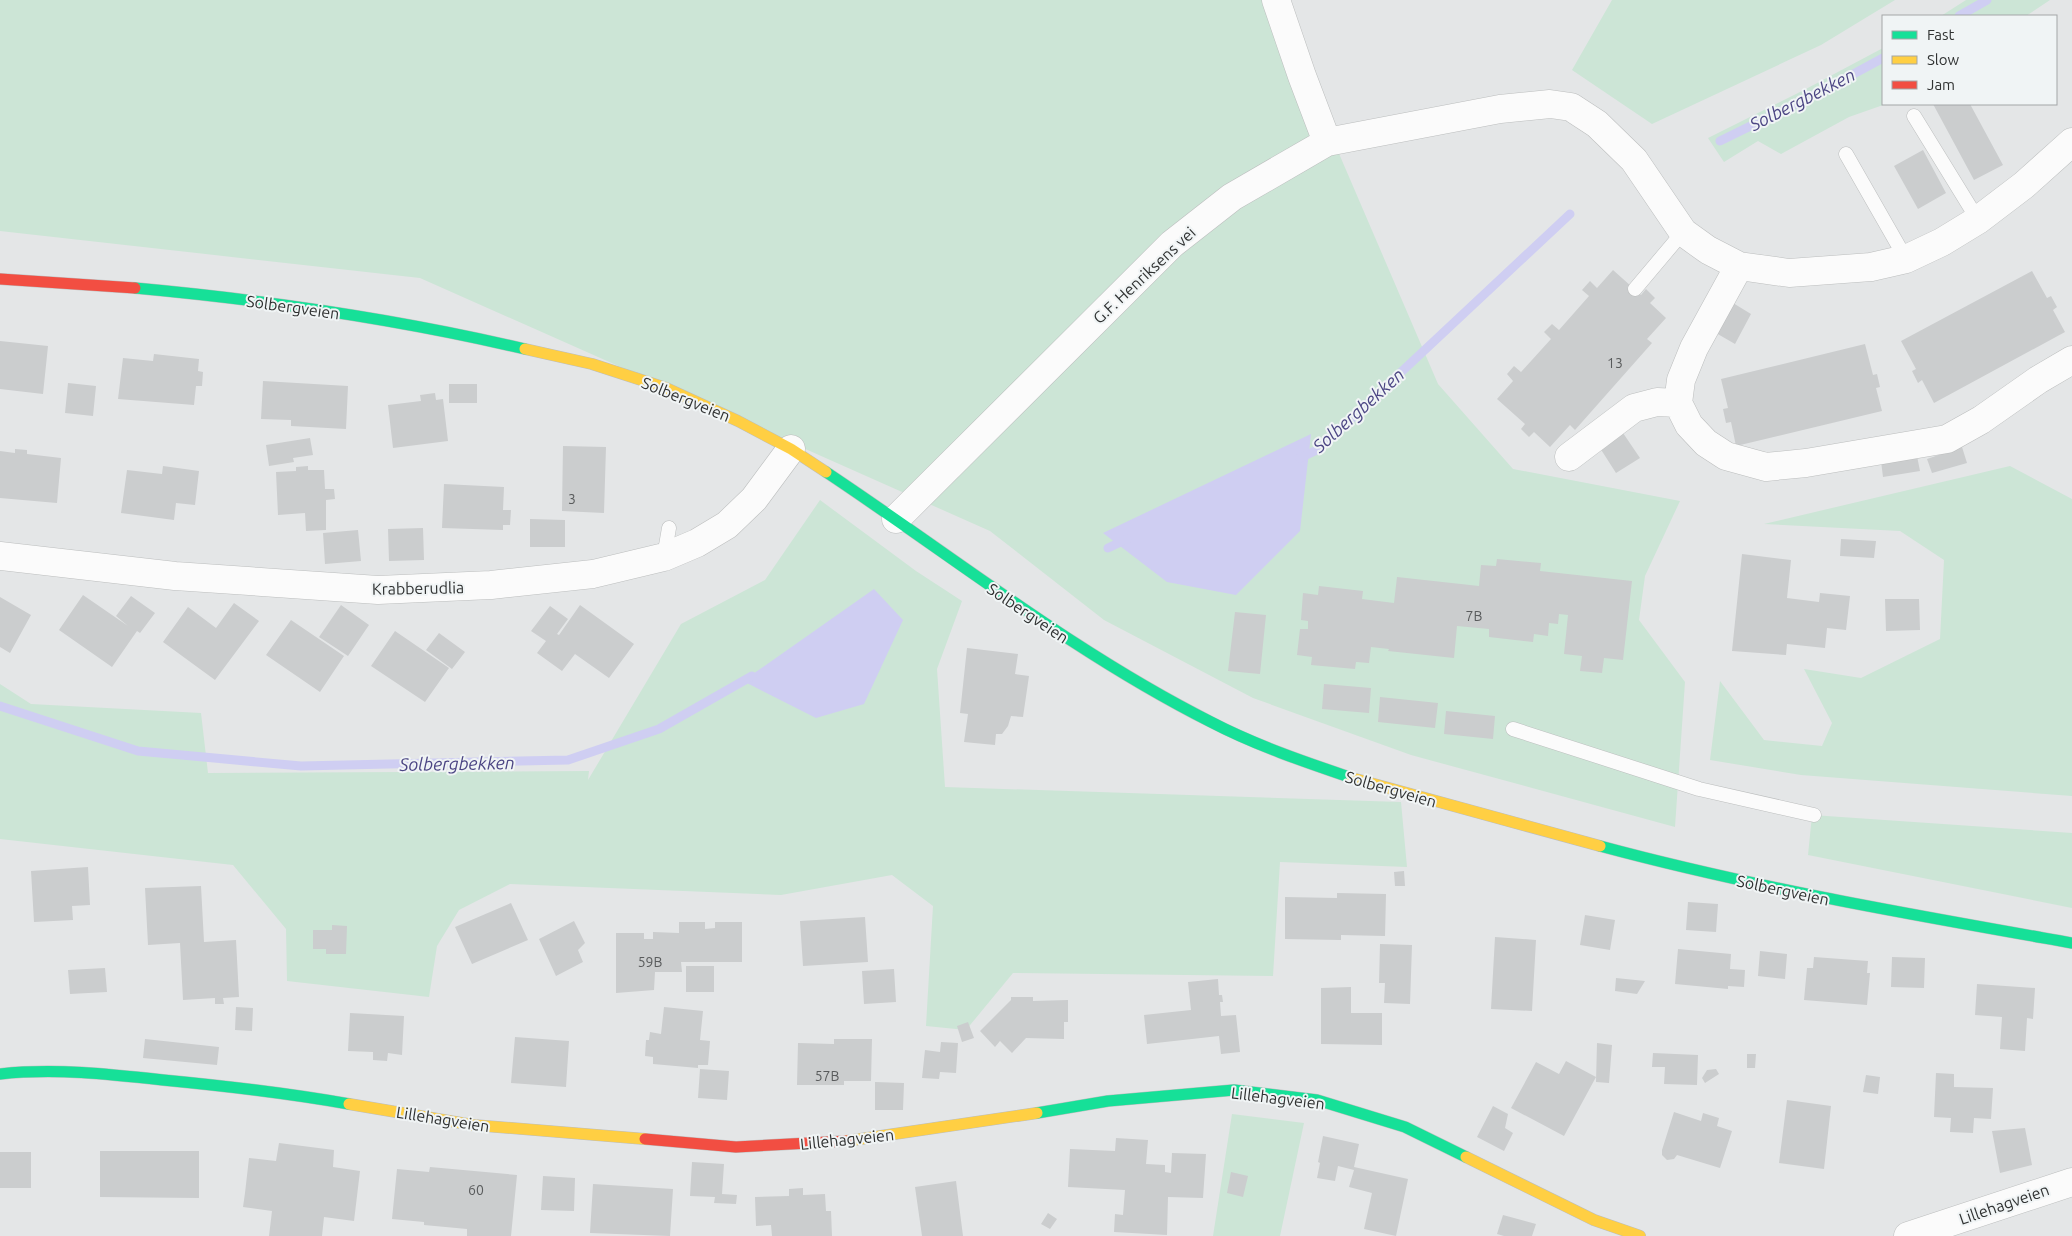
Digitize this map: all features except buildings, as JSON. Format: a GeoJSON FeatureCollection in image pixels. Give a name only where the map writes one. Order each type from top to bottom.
{"type":"FeatureCollection","features":[{"type":"Feature","properties":{"kind":"street"},"geometry":{"type":"LineString","coordinates":[[1276,0],[1302,76],[1328,142],[1500,109],[1550,104],[1572,107],[1597,124],[1634,160],[1683,232],[1708,250],[1739,266],[1789,273],[1872,267],[1906,260],[1942,242],[1978,220],[2024,185],[2072,142]]}},
{"type":"Feature","properties":{"kind":"street","name":"G.F. Henriksens vei"},"geometry":{"type":"LineString","coordinates":[[896,519],[1172,244],[1232,197],[1328,142]]}},
{"type":"Feature","properties":{"kind":"street"},"geometry":{"type":"LineString","coordinates":[[1739,266],[1694,348],[1681,380],[1678,403],[1690,426],[1706,443],[1726,456],[1766,467],[1806,463],[1947,439],[1981,420],[2038,380],[2072,360]]}},
{"type":"Feature","properties":{"kind":"street","name":"Solbergveien"},"geometry":{"type":"LineString","coordinates":[[0,279],[88,284],[219,296],[358,316],[492,341],[592,364],[666,388],[791,448],[1088,653],[1159,695],[1212,723],[1351,778],[1685,869],[1864,907],[2072,943]]}},
{"type":"Feature","properties":{"kind":"street"},"geometry":{"type":"LineString","coordinates":[[1569,457],[1634,408],[1657,402],[1678,403]]}},
{"type":"Feature","properties":{"kind":"street","name":"Krabberudlia"},"geometry":{"type":"LineString","coordinates":[[0,556],[175,576],[378,590],[491,586],[584,575],[664,557],[697,543],[727,525],[754,499],[791,448]]}},
{"type":"Feature","properties":{"kind":"street","name":"Lillehagveien"},"geometry":{"type":"LineString","coordinates":[[0,1064],[13,1073],[105,1074],[281,1092],[473,1125],[736,1147],[835,1143],[964,1125],[1108,1101],[1234,1090],[1317,1100],[1405,1127],[1594,1220],[1640,1236]]}},
{"type":"Feature","properties":{"kind":"street","name":"Lillehagveien"},"geometry":{"type":"LineString","coordinates":[[1908,1236],[2072,1182]]}},
{"type":"Feature","properties":{"kind":"lane"},"geometry":{"type":"LineString","coordinates":[[1914,116],[1978,220]]}},
{"type":"Feature","properties":{"kind":"lane"},"geometry":{"type":"LineString","coordinates":[[1846,154],[1906,260]]}},
{"type":"Feature","properties":{"kind":"lane"},"geometry":{"type":"LineString","coordinates":[[1634,289],[1683,232]]}},
{"type":"Feature","properties":{"kind":"lane"},"geometry":{"type":"LineString","coordinates":[[664,557],[669,528]]}},
{"type":"Feature","properties":{"kind":"lane"},"geometry":{"type":"LineString","coordinates":[[1513,729],[1699,789],[1814,816]]}},
{"type":"Feature","properties":{"kind":"green space"},"geometry":{"type":"Polygon","coordinates":[[[0,0],[1273,0],[1438,384],[1513,469],[1680,501],[1645,576],[1639,620],[1685,682],[1675,827],[1411,755],[1253,698],[1104,620],[990,531],[420,278],[0,231],[0,0]]]}},
{"type":"Feature","properties":{"kind":"green space"},"geometry":{"type":"Polygon","coordinates":[[[1612,0],[1895,0],[1821,45],[1652,124],[1572,70],[1612,0]]]}},
{"type":"Feature","properties":{"kind":"green space"},"geometry":{"type":"Polygon","coordinates":[[[1966,0],[2050,0],[2028,15],[1943,15],[1966,0]]]}},
{"type":"Feature","properties":{"kind":"green space"},"geometry":{"type":"Polygon","coordinates":[[[1882,49],[1883,105],[1849,117],[1781,154],[1758,141],[1724,162],[1708,138],[1882,49]]]}},
{"type":"Feature","properties":{"kind":"green space"},"geometry":{"type":"Polygon","coordinates":[[[2010,466],[2072,499],[2072,796],[1801,775],[1710,760],[1720,681],[1764,740],[1822,746],[1832,723],[1804,669],[1861,678],[1940,639],[1944,560],[1900,531],[1764,524],[2010,466]]]}},
{"type":"Feature","properties":{"kind":"green space"},"geometry":{"type":"Polygon","coordinates":[[[820,500],[916,571],[962,601],[937,669],[945,787],[1401,802],[1407,867],[1280,862],[1273,976],[1013,973],[966,1030],[926,1026],[933,906],[892,875],[781,895],[510,884],[459,910],[437,946],[429,997],[287,981],[286,929],[233,865],[0,839],[0,684],[31,704],[201,713],[208,773],[589,771],[588,780],[681,624],[765,580],[820,500]]]}},
{"type":"Feature","properties":{"kind":"green space"},"geometry":{"type":"Polygon","coordinates":[[[1812,815],[2072,833],[2072,908],[1808,855],[1812,815]]]}},
{"type":"Feature","properties":{"kind":"green space"},"geometry":{"type":"Polygon","coordinates":[[[1232,1114],[1304,1123],[1280,1236],[1213,1236],[1232,1114]]]}},
{"type":"Feature","properties":{"kind":"water"},"geometry":{"type":"Polygon","coordinates":[[[1311,434],[1300,531],[1236,595],[1167,582],[1103,533],[1311,434]]]}},
{"type":"Feature","properties":{"kind":"water"},"geometry":{"type":"Polygon","coordinates":[[[874,589],[903,620],[864,704],[816,718],[743,681],[874,589]]]}},
{"type":"Feature","properties":{"kind":"waterway","name":"Solbergbekken"},"geometry":{"type":"LineString","coordinates":[[1961,15],[1987,0]]}},
{"type":"Feature","properties":{"kind":"waterway","name":"Solbergbekken"},"geometry":{"type":"LineString","coordinates":[[1720,141],[1822,91],[1882,59]]}},
{"type":"Feature","properties":{"kind":"waterway","name":"Solbergbekken"},"geometry":{"type":"LineString","coordinates":[[1300,458],[1319,449],[1570,214]]}},
{"type":"Feature","properties":{"kind":"waterway","name":"Solbergbekken"},"geometry":{"type":"LineString","coordinates":[[1108,548],[1127,539]]}},
{"type":"Feature","properties":{"kind":"waterway","name":"Solbergbekken"},"geometry":{"type":"LineString","coordinates":[[0,706],[138,751],[301,766],[568,760],[659,729],[752,676]]}},
{"type":"Feature","properties":{"kind":"traffic: fast"},"geometry":{"type":"LineString","coordinates":[[135,288],[233,298],[331,312],[428,328],[525,349]]}},
{"type":"Feature","properties":{"kind":"traffic: fast"},"geometry":{"type":"LineString","coordinates":[[826,472],[1015,603],[1111,666],[1160,695],[1211,722],[1263,746],[1352,778]]}},
{"type":"Feature","properties":{"kind":"traffic: fast"},"geometry":{"type":"LineString","coordinates":[[1600,846],[1776,888],[2072,943]]}},
{"type":"Feature","properties":{"kind":"traffic: fast"},"geometry":{"type":"LineString","coordinates":[[0,1074],[20,1072],[102,1074],[256,1090],[349,1104]]}},
{"type":"Feature","properties":{"kind":"traffic: fast"},"geometry":{"type":"LineString","coordinates":[[1037,1113],[1108,1101],[1234,1090],[1317,1100],[1405,1127],[1466,1157]]}},
{"type":"Feature","properties":{"kind":"traffic: slow"},"geometry":{"type":"LineString","coordinates":[[525,349],[592,364],[666,388],[738,421],[791,449],[826,472]]}},
{"type":"Feature","properties":{"kind":"traffic: slow"},"geometry":{"type":"LineString","coordinates":[[1352,778],[1600,846]]}},
{"type":"Feature","properties":{"kind":"traffic: slow"},"geometry":{"type":"LineString","coordinates":[[349,1104],[473,1125],[645,1139]]}},
{"type":"Feature","properties":{"kind":"traffic: slow"},"geometry":{"type":"LineString","coordinates":[[847,1141],[1037,1113]]}},
{"type":"Feature","properties":{"kind":"traffic: slow"},"geometry":{"type":"LineString","coordinates":[[1466,1157],[1594,1220],[1640,1236]]}},
{"type":"Feature","properties":{"kind":"traffic: jam"},"geometry":{"type":"LineString","coordinates":[[0,279],[135,288]]}},
{"type":"Feature","properties":{"kind":"traffic: jam"},"geometry":{"type":"LineString","coordinates":[[645,1139],[736,1147],[847,1141]]}}]}
